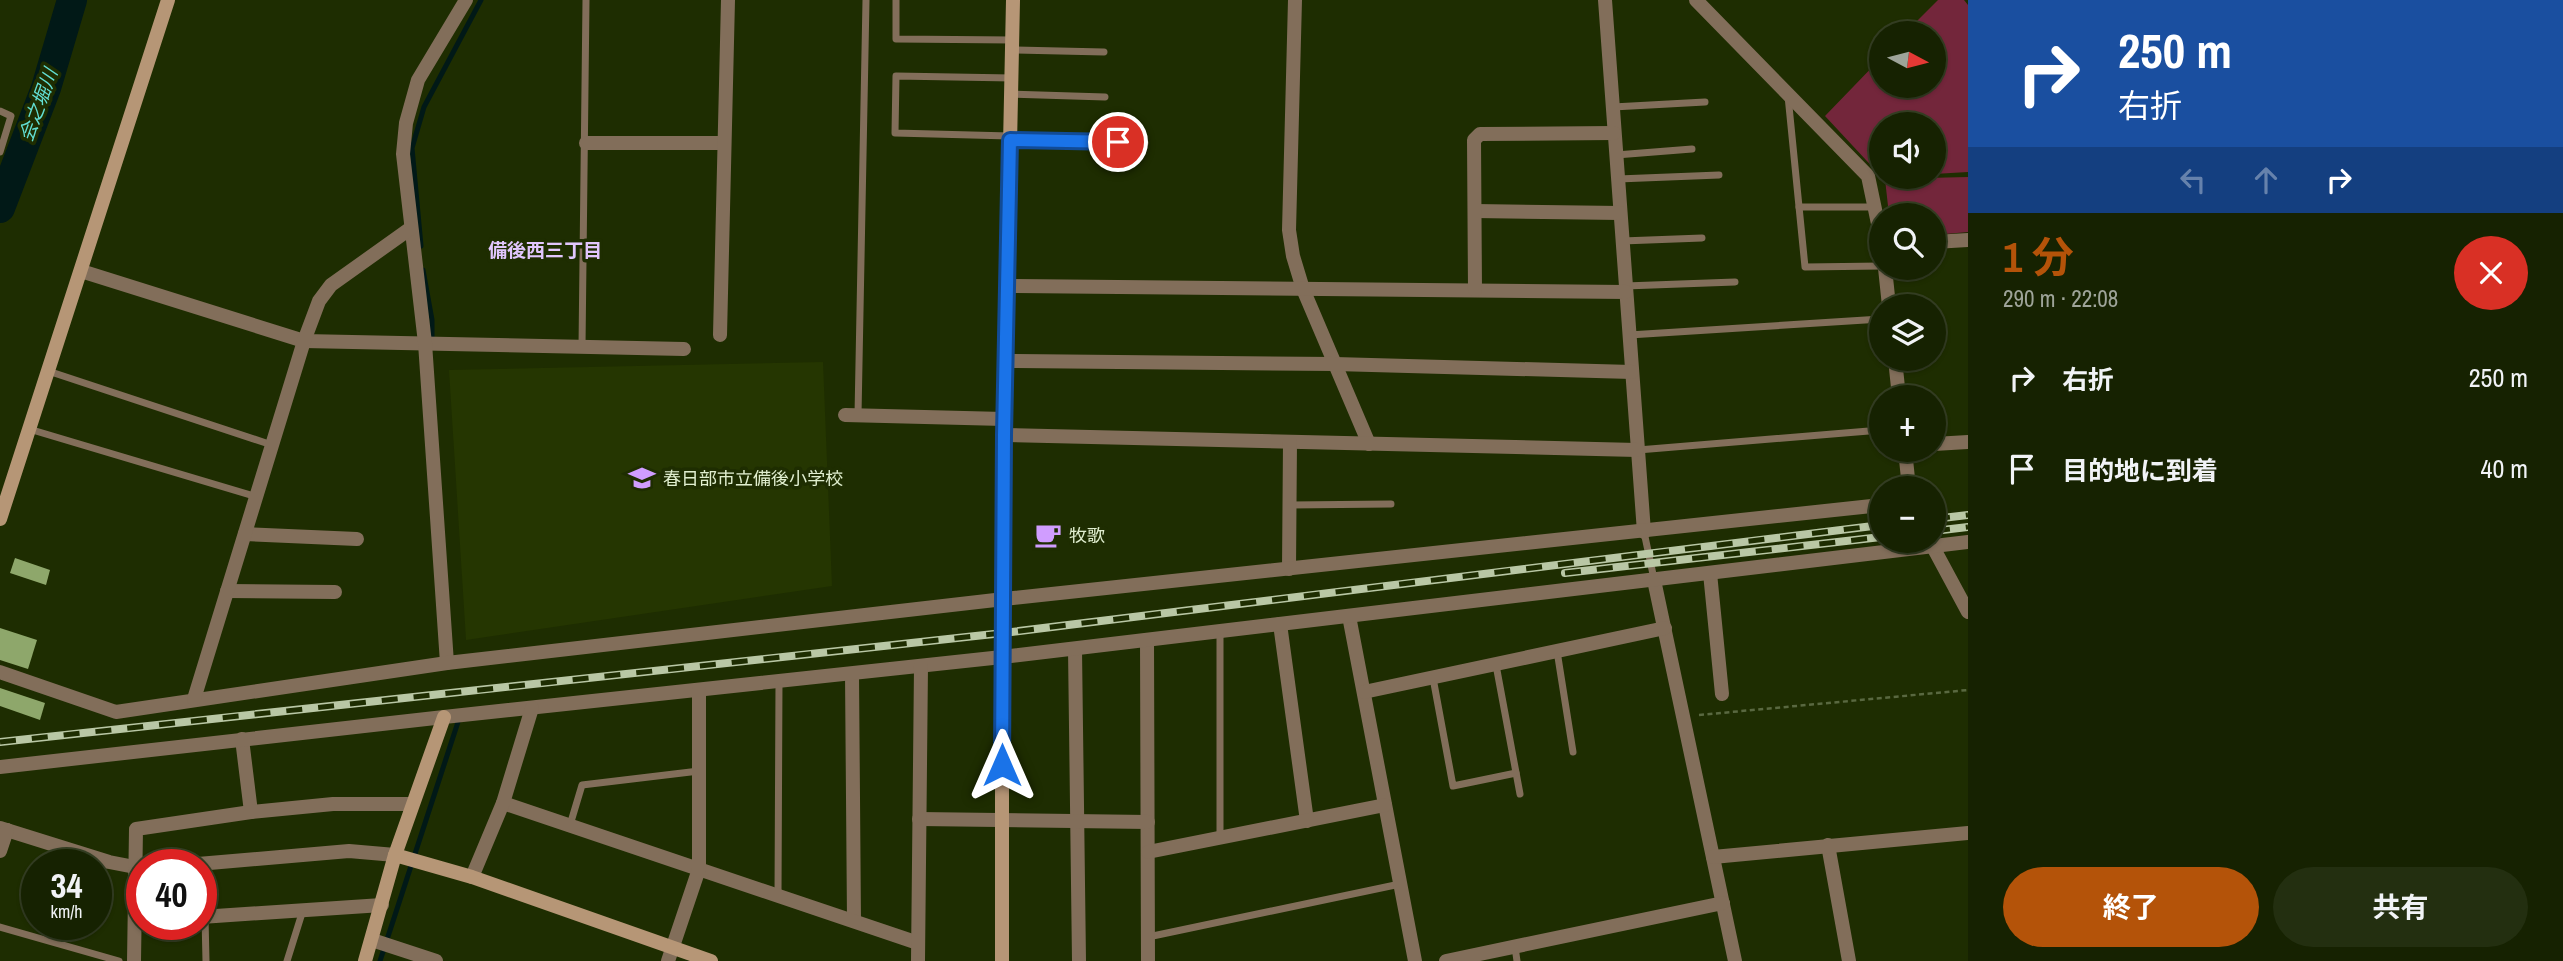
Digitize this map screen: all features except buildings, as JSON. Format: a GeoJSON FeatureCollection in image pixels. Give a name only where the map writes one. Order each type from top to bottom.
{"type":"FeatureCollection","features":[{"type":"Feature","properties":{"kind":"street"},"geometry":{"type":"LineString","coordinates":[[0,519],[168,0]]}},
{"type":"Feature","properties":{"kind":"street"},"geometry":{"type":"LineString","coordinates":[[447,663],[425,343],[403,154],[406,123],[418,80],[466,0]]}},
{"type":"Feature","properties":{"kind":"street"},"geometry":{"type":"LineString","coordinates":[[720,335],[728,0]]}},
{"type":"Feature","properties":{"kind":"street"},"geometry":{"type":"LineString","coordinates":[[1004,599],[1004,419],[1013,0]]}},
{"type":"Feature","properties":{"kind":"street"},"geometry":{"type":"LineString","coordinates":[[1295,0],[1289,230],[1293,256],[1303,289],[1368,444]]}},
{"type":"Feature","properties":{"kind":"street"},"geometry":{"type":"LineString","coordinates":[[1605,0],[1644,532]]}},
{"type":"Feature","properties":{"kind":"street"},"geometry":{"type":"LineString","coordinates":[[1696,0],[1868,176],[1874,203]]}},
{"type":"Feature","properties":{"kind":"street"},"geometry":{"type":"LineString","coordinates":[[1475,290],[1474,140],[1480,134],[1614,133]]}},
{"type":"Feature","properties":{"kind":"street"},"geometry":{"type":"LineString","coordinates":[[586,143],[724,144]]}},
{"type":"Feature","properties":{"kind":"street"},"geometry":{"type":"LineString","coordinates":[[1475,211],[1620,213]]}},
{"type":"Feature","properties":{"kind":"street"},"geometry":{"type":"LineString","coordinates":[[194,699],[304,341],[319,301],[331,285],[411,228]]}},
{"type":"Feature","properties":{"kind":"street"},"geometry":{"type":"LineString","coordinates":[[1946,241],[1968,240]]}},
{"type":"Feature","properties":{"kind":"street"},"geometry":{"type":"LineString","coordinates":[[81,271],[304,341],[684,349]]}},
{"type":"Feature","properties":{"kind":"street"},"geometry":{"type":"LineString","coordinates":[[1007,286],[1626,289]]}},
{"type":"Feature","properties":{"kind":"street"},"geometry":{"type":"LineString","coordinates":[[1005,361],[1335,364],[1632,372]]}},
{"type":"Feature","properties":{"kind":"street"},"geometry":{"type":"LineString","coordinates":[[852,415],[1004,419]]}},
{"type":"Feature","properties":{"kind":"street"},"geometry":{"type":"LineString","coordinates":[[1004,435],[1637,450]]}},
{"type":"Feature","properties":{"kind":"street"},"geometry":{"type":"LineString","coordinates":[[1289,569],[1290,442]]}},
{"type":"Feature","properties":{"kind":"street"},"geometry":{"type":"LineString","coordinates":[[1946,443],[1968,442]]}},
{"type":"Feature","properties":{"kind":"street"},"geometry":{"type":"LineString","coordinates":[[0,672],[116,712],[447,663],[1004,599],[1869,506]]}},
{"type":"Feature","properties":{"kind":"street"},"geometry":{"type":"LineString","coordinates":[[245,534],[357,539]]}},
{"type":"Feature","properties":{"kind":"street"},"geometry":{"type":"LineString","coordinates":[[1946,545],[1968,542]]}},
{"type":"Feature","properties":{"kind":"street"},"geometry":{"type":"LineString","coordinates":[[0,767],[1075,649],[1882,553]]}},
{"type":"Feature","properties":{"kind":"street"},"geometry":{"type":"LineString","coordinates":[[1936,553],[1968,612]]}},
{"type":"Feature","properties":{"kind":"street"},"geometry":{"type":"LineString","coordinates":[[1710,573],[1722,694]]}},
{"type":"Feature","properties":{"kind":"street"},"geometry":{"type":"LineString","coordinates":[[1654,580],[1735,961]]}},
{"type":"Feature","properties":{"kind":"street"},"geometry":{"type":"LineString","coordinates":[[227,592],[335,592]]}},
{"type":"Feature","properties":{"kind":"street"},"geometry":{"type":"LineString","coordinates":[[1349,616],[1415,961]]}},
{"type":"Feature","properties":{"kind":"street"},"geometry":{"type":"LineString","coordinates":[[1280,624],[1307,821]]}},
{"type":"Feature","properties":{"kind":"street"},"geometry":{"type":"LineString","coordinates":[[1364,692],[1665,628]]}},
{"type":"Feature","properties":{"kind":"street"},"geometry":{"type":"LineString","coordinates":[[1147,640],[1148,961]]}},
{"type":"Feature","properties":{"kind":"street"},"geometry":{"type":"LineString","coordinates":[[1075,649],[1079,961]]}},
{"type":"Feature","properties":{"kind":"street"},"geometry":{"type":"LineString","coordinates":[[1002,657],[1002,961]]}},
{"type":"Feature","properties":{"kind":"street"},"geometry":{"type":"LineString","coordinates":[[918,961],[921,666]]}},
{"type":"Feature","properties":{"kind":"street"},"geometry":{"type":"LineString","coordinates":[[852,674],[854,921]]}},
{"type":"Feature","properties":{"kind":"street"},"geometry":{"type":"LineString","coordinates":[[670,954],[699,869],[699,691]]}},
{"type":"Feature","properties":{"kind":"street"},"geometry":{"type":"LineString","coordinates":[[472,877],[503,803],[532,708]]}},
{"type":"Feature","properties":{"kind":"street"},"geometry":{"type":"LineString","coordinates":[[365,961],[395,855],[444,717]]}},
{"type":"Feature","properties":{"kind":"street"},"geometry":{"type":"LineString","coordinates":[[242,739],[251,812]]}},
{"type":"Feature","properties":{"kind":"street"},"geometry":{"type":"LineString","coordinates":[[503,803],[918,943]]}},
{"type":"Feature","properties":{"kind":"street"},"geometry":{"type":"LineString","coordinates":[[137,849],[136,829],[251,812],[332,804],[412,804]]}},
{"type":"Feature","properties":{"kind":"street"},"geometry":{"type":"LineString","coordinates":[[1148,852],[1385,805]]}},
{"type":"Feature","properties":{"kind":"street"},"geometry":{"type":"LineString","coordinates":[[919,820],[1148,822]]}},
{"type":"Feature","properties":{"kind":"street"},"geometry":{"type":"LineString","coordinates":[[0,851],[3,829],[126,865]]}},
{"type":"Feature","properties":{"kind":"street"},"geometry":{"type":"LineString","coordinates":[[1713,856],[1968,833]]}},
{"type":"Feature","properties":{"kind":"street"},"geometry":{"type":"LineString","coordinates":[[1828,845],[1849,961]]}},
{"type":"Feature","properties":{"kind":"street"},"geometry":{"type":"LineString","coordinates":[[217,862],[349,851],[395,855],[472,877],[670,954],[711,961]]}},
{"type":"Feature","properties":{"kind":"street"},"geometry":{"type":"LineString","coordinates":[[1455,960],[1516,954],[1723,903]]}},
{"type":"Feature","properties":{"kind":"street"},"geometry":{"type":"LineString","coordinates":[[217,916],[382,905]]}},
{"type":"Feature","properties":{"kind":"street"},"geometry":{"type":"LineString","coordinates":[[134,961],[136,940]]}},
{"type":"Feature","properties":{"kind":"street"},"geometry":{"type":"LineString","coordinates":[[372,940],[436,961]]}},
{"type":"Feature","properties":{"kind":"lane"},"geometry":{"type":"LineString","coordinates":[[582,347],[586,0]]}},
{"type":"Feature","properties":{"kind":"lane"},"geometry":{"type":"LineString","coordinates":[[852,415],[866,0]]}},
{"type":"Feature","properties":{"kind":"lane"},"geometry":{"type":"LineString","coordinates":[[896,0],[896,39],[1104,52]]}},
{"type":"Feature","properties":{"kind":"lane"},"geometry":{"type":"LineString","coordinates":[[1012,78],[896,76],[895,134],[1145,143]]}},
{"type":"Feature","properties":{"kind":"lane"},"geometry":{"type":"LineString","coordinates":[[1011,94],[1105,97]]}},
{"type":"Feature","properties":{"kind":"lane"},"geometry":{"type":"LineString","coordinates":[[1788,94],[1805,267],[1869,267]]}},
{"type":"Feature","properties":{"kind":"lane"},"geometry":{"type":"LineString","coordinates":[[1612,107],[1705,102]]}},
{"type":"Feature","properties":{"kind":"lane"},"geometry":{"type":"LineString","coordinates":[[0,111],[11,116],[0,152]]}},
{"type":"Feature","properties":{"kind":"lane"},"geometry":{"type":"LineString","coordinates":[[1616,155],[1692,149]]}},
{"type":"Feature","properties":{"kind":"lane"},"geometry":{"type":"LineString","coordinates":[[1618,179],[1719,175]]}},
{"type":"Feature","properties":{"kind":"lane"},"geometry":{"type":"LineString","coordinates":[[1799,207],[1869,207]]}},
{"type":"Feature","properties":{"kind":"lane"},"geometry":{"type":"LineString","coordinates":[[1622,242],[1702,238]]}},
{"type":"Feature","properties":{"kind":"lane"},"geometry":{"type":"LineString","coordinates":[[1626,289],[1735,282]]}},
{"type":"Feature","properties":{"kind":"lane"},"geometry":{"type":"LineString","coordinates":[[1629,335],[1869,320]]}},
{"type":"Feature","properties":{"kind":"lane"},"geometry":{"type":"LineString","coordinates":[[48,371],[272,445]]}},
{"type":"Feature","properties":{"kind":"lane"},"geometry":{"type":"LineString","coordinates":[[29,429],[257,497]]}},
{"type":"Feature","properties":{"kind":"lane"},"geometry":{"type":"LineString","coordinates":[[1637,450],[1869,431]]}},
{"type":"Feature","properties":{"kind":"lane"},"geometry":{"type":"LineString","coordinates":[[1289,505],[1391,504]]}},
{"type":"Feature","properties":{"kind":"lane"},"geometry":{"type":"LineString","coordinates":[[1644,532],[1654,580]]}},
{"type":"Feature","properties":{"kind":"lane"},"geometry":{"type":"LineString","coordinates":[[1002,657],[1004,599]]}},
{"type":"Feature","properties":{"kind":"lane"},"geometry":{"type":"LineString","coordinates":[[1220,631],[1220,838]]}},
{"type":"Feature","properties":{"kind":"lane"},"geometry":{"type":"LineString","coordinates":[[1557,651],[1573,752]]}},
{"type":"Feature","properties":{"kind":"lane"},"geometry":{"type":"LineString","coordinates":[[1495,664],[1520,794]]}},
{"type":"Feature","properties":{"kind":"lane"},"geometry":{"type":"LineString","coordinates":[[1433,678],[1452,786],[1516,773]]}},
{"type":"Feature","properties":{"kind":"lane"},"geometry":{"type":"LineString","coordinates":[[778,896],[779,682]]}},
{"type":"Feature","properties":{"kind":"lane"},"geometry":{"type":"LineString","coordinates":[[570,825],[582,785],[700,771]]}},
{"type":"Feature","properties":{"kind":"lane"},"geometry":{"type":"LineString","coordinates":[[1148,937],[1400,884]]}},
{"type":"Feature","properties":{"kind":"lane"},"geometry":{"type":"LineString","coordinates":[[287,961],[303,909]]}},
{"type":"Feature","properties":{"kind":"lane"},"geometry":{"type":"LineString","coordinates":[[0,927],[119,961]]}},
{"type":"Feature","properties":{"kind":"lane"},"geometry":{"type":"LineString","coordinates":[[205,940],[206,961]]}},
{"type":"Feature","properties":{"kind":"path"},"geometry":{"type":"LineString","coordinates":[[1683,717],[1968,691]]}},
{"type":"Feature","properties":{"kind":"shaded area"},"geometry":{"type":"Polygon","coordinates":[[[1938,0],[1964,0],[1968,5],[1968,172],[1946,173],[1946,112],[1869,112],[1869,163],[1825,116],[1869,70],[1869,98],[1946,98],[1946,21],[1917,21],[1938,0]]]}},
{"type":"Feature","properties":{"kind":"shaded area"},"geometry":{"type":"Polygon","coordinates":[[[1968,177],[1968,232],[1946,234],[1946,203],[1888,203],[1886,189],[1946,189],[1946,178],[1968,177]]]}},
{"type":"Feature","properties":{"kind":"shaded area","name":"春日部市立備後小学校"},"geometry":{"type":"Polygon","coordinates":[[[823,362],[832,586],[466,640],[449,370],[823,362]]]}},
{"type":"Feature","properties":{"kind":"waterway","name":"会之堀川"},"geometry":{"type":"LineString","coordinates":[[0,208],[46,88],[72,0]]}},
{"type":"Feature","properties":{"kind":"waterway"},"geometry":{"type":"LineString","coordinates":[[421,246],[412,148],[424,107],[481,0]]}},
{"type":"Feature","properties":{"kind":"waterway"},"geometry":{"type":"LineString","coordinates":[[423,270],[432,320],[432,343]]}},
{"type":"Feature","properties":{"kind":"waterway"},"geometry":{"type":"LineString","coordinates":[[380,961],[458,722]]}},
{"type":"Feature","properties":{"kind":"railway"},"geometry":{"type":"LineString","coordinates":[[1946,518],[1968,515]]}},
{"type":"Feature","properties":{"kind":"railway"},"geometry":{"type":"LineString","coordinates":[[0,742],[1003,633],[1869,526]]}},
{"type":"Feature","properties":{"kind":"railway"},"geometry":{"type":"LineString","coordinates":[[1946,530],[1968,527]]}},
{"type":"Feature","properties":{"kind":"railway"},"geometry":{"type":"LineString","coordinates":[[1565,573],[1869,538]]}},
{"type":"Feature","properties":{"kind":"place","name":"春日部市立備後小学校"},"geometry":{"type":"Point","coordinates":[642,478]}},
{"type":"Feature","properties":{"kind":"place","name":"牧歌"},"geometry":{"type":"Point","coordinates":[1048,535]}},
{"type":"Feature","properties":{"kind":"district","name":"備後西三丁目"},"geometry":{"type":"Point","coordinates":[545,250]}},
{"type":"Feature","properties":{"kind":"route"},"geometry":{"type":"LineString","coordinates":[[1002,765],[1004,435],[1010,140],[1118,142]]}}]}
